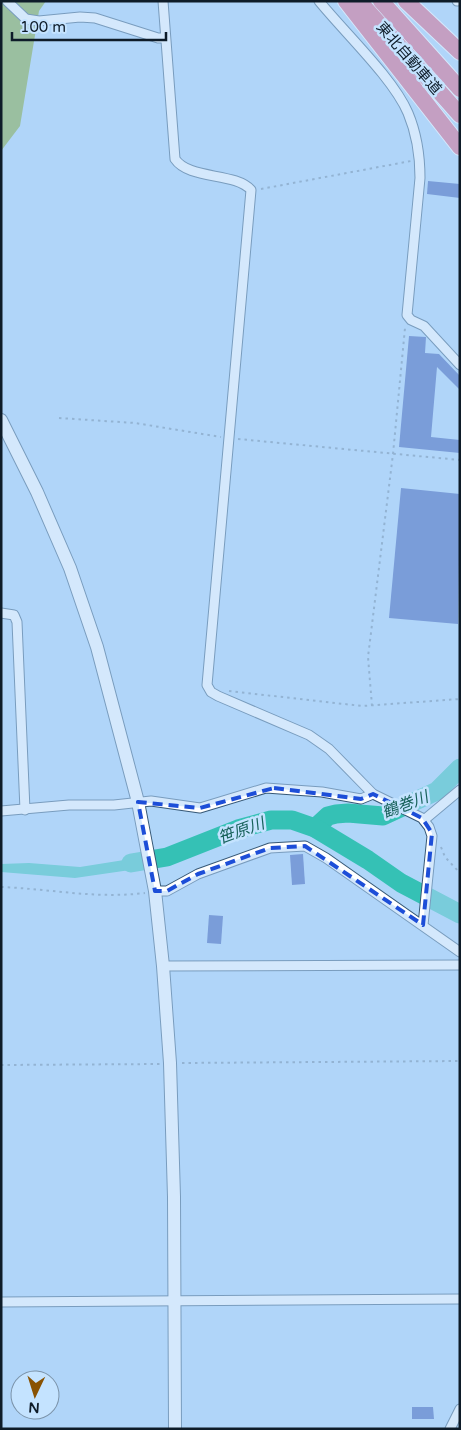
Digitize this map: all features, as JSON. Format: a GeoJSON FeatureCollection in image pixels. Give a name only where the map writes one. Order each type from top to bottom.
{"type":"FeatureCollection","features":[{"type":"Feature","properties":{"kind":"highway"},"geometry":{"type":"LineString","coordinates":[[346,1],[460,147]]}},
{"type":"Feature","properties":{"kind":"highway","name":"東北自動車道"},"geometry":{"type":"LineString","coordinates":[[359,1],[460,115]]}},
{"type":"Feature","properties":{"kind":"highway","name":"東北自動車道"},"geometry":{"type":"LineString","coordinates":[[381,1],[460,89]]}},
{"type":"Feature","properties":{"kind":"highway"},"geometry":{"type":"LineString","coordinates":[[406,1],[460,52]]}},
{"type":"Feature","properties":{"kind":"street"},"geometry":{"type":"LineString","coordinates":[[7,1],[22,17],[33,21],[80,17],[95,18],[158,38],[165,38]]}},
{"type":"Feature","properties":{"kind":"street"},"geometry":{"type":"LineString","coordinates":[[164,1],[174,159],[185,169],[219,177],[251,190],[206,680],[209,689],[218,696],[301,732],[322,744],[377,796],[423,819],[430,827],[432,836],[423,926]]}},
{"type":"Feature","properties":{"kind":"street"},"geometry":{"type":"LineString","coordinates":[[318,1],[404,104],[411,122],[419,159],[420,178],[407,312],[411,320],[424,326],[460,365]]}},
{"type":"Feature","properties":{"kind":"street"},"geometry":{"type":"LineString","coordinates":[[1,420],[37,492],[70,568],[97,648],[138,802],[155,892],[163,966],[170,1064],[175,1429]]}},
{"type":"Feature","properties":{"kind":"street"},"geometry":{"type":"LineString","coordinates":[[1,613],[14,615],[16,620],[25,810]]}},
{"type":"Feature","properties":{"kind":"street"},"geometry":{"type":"LineString","coordinates":[[1,811],[138,802],[200,808],[250,792],[274,788],[322,792],[361,800],[377,796]]}},
{"type":"Feature","properties":{"kind":"street"},"geometry":{"type":"LineString","coordinates":[[423,819],[460,790]]}},
{"type":"Feature","properties":{"kind":"street"},"geometry":{"type":"LineString","coordinates":[[155,892],[167,891],[198,874],[270,848],[305,846],[326,858],[460,952]]}},
{"type":"Feature","properties":{"kind":"street"},"geometry":{"type":"LineString","coordinates":[[163,966],[460,965]]}},
{"type":"Feature","properties":{"kind":"street"},"geometry":{"type":"LineString","coordinates":[[1,1302],[460,1299]]}},
{"type":"Feature","properties":{"kind":"street"},"geometry":{"type":"LineString","coordinates":[[450,1429],[460,1409]]}},
{"type":"Feature","properties":{"kind":"path"},"geometry":{"type":"LineString","coordinates":[[251,190],[419,159]]}},
{"type":"Feature","properties":{"kind":"path"},"geometry":{"type":"LineString","coordinates":[[372,706],[368,657],[393,454],[405,328],[411,320]]}},
{"type":"Feature","properties":{"kind":"path"},"geometry":{"type":"LineString","coordinates":[[59,418],[135,423],[229,438],[460,460]]}},
{"type":"Feature","properties":{"kind":"path"},"geometry":{"type":"LineString","coordinates":[[218,696],[231,690],[372,706],[460,699]]}},
{"type":"Feature","properties":{"kind":"path"},"geometry":{"type":"LineString","coordinates":[[441,845],[444,857],[460,873]]}},
{"type":"Feature","properties":{"kind":"path"},"geometry":{"type":"LineString","coordinates":[[1,887],[84,896],[119,896],[155,892]]}},
{"type":"Feature","properties":{"kind":"path"},"geometry":{"type":"LineString","coordinates":[[1,1065],[460,1061]]}},
{"type":"Feature","properties":{"kind":"highlighted area"},"geometry":{"type":"Polygon","coordinates":[[[274,788],[361,799],[373,794],[422,818],[432,833],[423,925],[305,846],[270,848],[198,874],[167,891],[155,891],[138,802],[200,808],[274,788]]]}},
{"type":"Feature","properties":{"kind":"shaded area"},"geometry":{"type":"Polygon","coordinates":[[[1,1],[46,1],[39,11],[20,126],[1,151],[1,1]]]}},
{"type":"Feature","properties":{"kind":"shaded area"},"geometry":{"type":"Polygon","coordinates":[[[143,857],[144,868],[75,878],[1,872],[1,864],[29,863],[80,867],[143,857]]]}},
{"type":"Feature","properties":{"kind":"building"},"geometry":{"type":"Polygon","coordinates":[[[428,181],[460,184],[460,198],[427,194],[428,181]]]}},
{"type":"Feature","properties":{"kind":"building"},"geometry":{"type":"Polygon","coordinates":[[[409,336],[426,337],[425,353],[439,354],[460,376],[460,390],[437,367],[431,437],[460,440],[460,453],[399,447],[409,336]]]}},
{"type":"Feature","properties":{"kind":"building"},"geometry":{"type":"Polygon","coordinates":[[[401,488],[460,494],[458,624],[389,618],[401,488]]]}},
{"type":"Feature","properties":{"kind":"building"},"geometry":{"type":"Polygon","coordinates":[[[303,854],[305,884],[292,885],[290,855],[303,854]]]}},
{"type":"Feature","properties":{"kind":"building"},"geometry":{"type":"Polygon","coordinates":[[[209,915],[223,916],[221,944],[207,943],[209,915]]]}},
{"type":"Feature","properties":{"kind":"building"},"geometry":{"type":"Polygon","coordinates":[[[412,1407],[433,1407],[434,1419],[412,1419],[412,1407]]]}},
{"type":"Feature","properties":{"kind":"waterway","name":"鶴巻川"},"geometry":{"type":"LineString","coordinates":[[315,828],[328,816],[336,814],[348,813],[383,816],[437,791],[460,768]]}},
{"type":"Feature","properties":{"kind":"waterway","name":"笹原川"},"geometry":{"type":"LineString","coordinates":[[131,863],[167,857],[238,829],[271,820],[292,820],[315,828],[368,860],[401,883],[460,914]]}}]}
